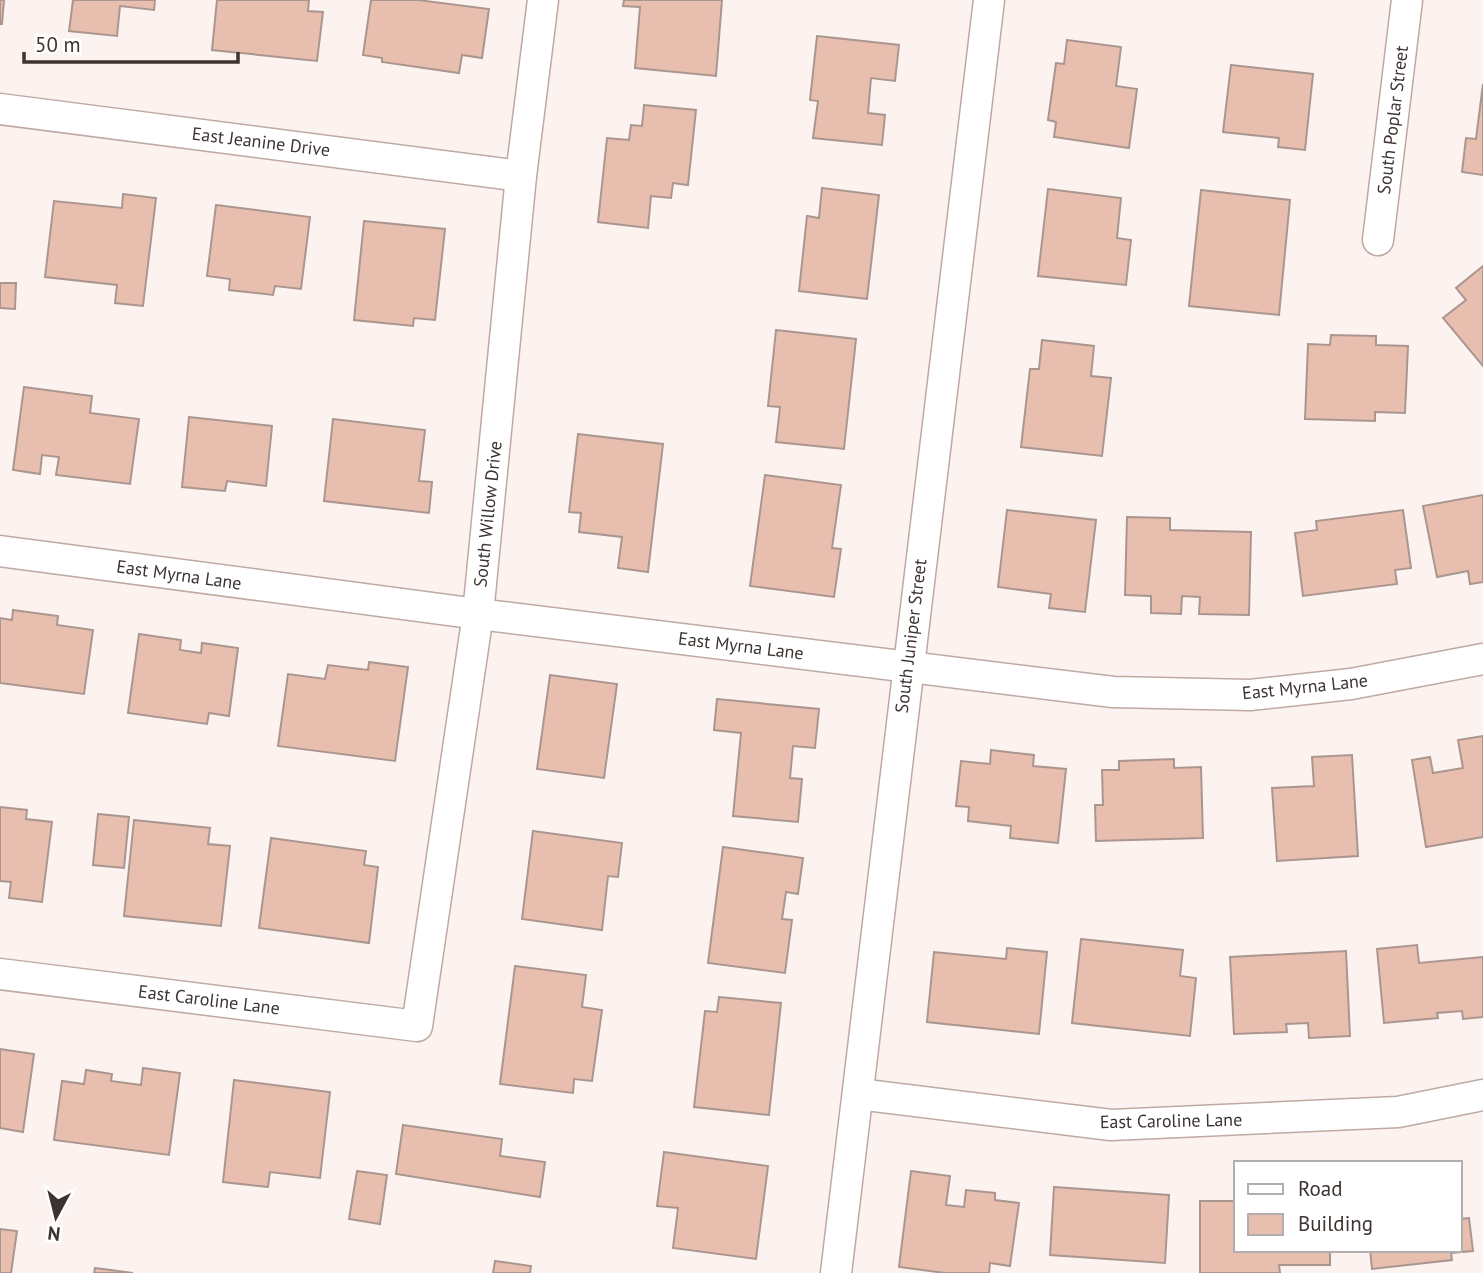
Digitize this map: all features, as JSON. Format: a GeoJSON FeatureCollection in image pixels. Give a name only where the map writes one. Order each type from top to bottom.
{"type":"FeatureCollection","features":[{"type":"Feature","properties":{"kind":"street","name":"South Willow Drive"},"geometry":{"type":"LineString","coordinates":[[417,1026],[478,614],[522,176],[543,0]]}},
{"type":"Feature","properties":{"kind":"street","name":"South Juniper Street"},"geometry":{"type":"LineString","coordinates":[[836,1273],[989,0]]}},
{"type":"Feature","properties":{"kind":"street","name":"South Poplar Street"},"geometry":{"type":"LineString","coordinates":[[1378,240],[1407,0]]}},
{"type":"Feature","properties":{"kind":"street","name":"East Jeanine Drive"},"geometry":{"type":"LineString","coordinates":[[0,109],[522,176]]}},
{"type":"Feature","properties":{"kind":"street","name":"East Myrna Lane"},"geometry":{"type":"LineString","coordinates":[[0,551],[478,614],[1113,692],[1250,695],[1351,684],[1483,659]]}},
{"type":"Feature","properties":{"kind":"street","name":"East Caroline Lane"},"geometry":{"type":"LineString","coordinates":[[0,974],[417,1026]]}},
{"type":"Feature","properties":{"kind":"street","name":"East Caroline Lane"},"geometry":{"type":"LineString","coordinates":[[858,1094],[1111,1125],[1398,1112],[1483,1095]]}},
{"type":"Feature","properties":{"kind":"building"},"geometry":{"type":"Polygon","coordinates":[[[0,0],[4,0],[2,24],[0,24],[0,0]]]}},
{"type":"Feature","properties":{"kind":"building"},"geometry":{"type":"Polygon","coordinates":[[[73,0],[155,0],[154,10],[120,6],[117,36],[69,31],[73,0]]]}},
{"type":"Feature","properties":{"kind":"building"},"geometry":{"type":"Polygon","coordinates":[[[217,0],[309,0],[308,11],[323,12],[317,61],[212,50],[217,0]]]}},
{"type":"Feature","properties":{"kind":"building"},"geometry":{"type":"Polygon","coordinates":[[[371,0],[418,0],[489,9],[482,58],[462,55],[459,73],[382,62],[382,58],[363,55],[371,0]]]}},
{"type":"Feature","properties":{"kind":"building"},"geometry":{"type":"Polygon","coordinates":[[[624,0],[722,0],[716,76],[635,68],[640,7],[623,6],[624,0]]]}},
{"type":"Feature","properties":{"kind":"building"},"geometry":{"type":"Polygon","coordinates":[[[817,36],[899,45],[895,81],[871,78],[868,113],[885,115],[882,145],[813,138],[818,101],[810,100],[817,36]]]}},
{"type":"Feature","properties":{"kind":"building"},"geometry":{"type":"Polygon","coordinates":[[[1067,40],[1121,47],[1116,86],[1137,89],[1129,148],[1054,137],[1056,122],[1048,120],[1056,63],[1064,64],[1067,40]]]}},
{"type":"Feature","properties":{"kind":"building"},"geometry":{"type":"Polygon","coordinates":[[[1231,65],[1313,74],[1305,150],[1278,147],[1279,138],[1223,132],[1231,65]]]}},
{"type":"Feature","properties":{"kind":"building"},"geometry":{"type":"Polygon","coordinates":[[[1483,84],[1483,175],[1462,172],[1466,138],[1476,139],[1483,84]]]}},
{"type":"Feature","properties":{"kind":"building"},"geometry":{"type":"Polygon","coordinates":[[[644,105],[696,110],[688,185],[673,183],[671,198],[651,196],[648,228],[598,222],[607,138],[629,140],[631,125],[642,126],[644,105]]]}},
{"type":"Feature","properties":{"kind":"building"},"geometry":{"type":"Polygon","coordinates":[[[822,188],[879,195],[867,299],[799,291],[807,216],[819,218],[822,188]]]}},
{"type":"Feature","properties":{"kind":"building"},"geometry":{"type":"Polygon","coordinates":[[[1048,189],[1121,198],[1117,238],[1131,240],[1126,285],[1038,276],[1048,189]]]}},
{"type":"Feature","properties":{"kind":"building"},"geometry":{"type":"Polygon","coordinates":[[[1201,190],[1290,200],[1279,315],[1189,306],[1201,190]]]}},
{"type":"Feature","properties":{"kind":"building"},"geometry":{"type":"Polygon","coordinates":[[[123,194],[156,198],[143,306],[115,303],[117,285],[45,277],[54,201],[122,208],[123,194]]]}},
{"type":"Feature","properties":{"kind":"building"},"geometry":{"type":"Polygon","coordinates":[[[216,205],[310,217],[301,289],[275,286],[273,295],[229,290],[230,279],[207,276],[216,205]]]}},
{"type":"Feature","properties":{"kind":"building"},"geometry":{"type":"Polygon","coordinates":[[[364,221],[445,229],[435,320],[414,318],[413,326],[354,320],[364,221]]]}},
{"type":"Feature","properties":{"kind":"building"},"geometry":{"type":"Polygon","coordinates":[[[1483,266],[1483,366],[1443,318],[1466,300],[1456,288],[1483,266]]]}},
{"type":"Feature","properties":{"kind":"building"},"geometry":{"type":"Polygon","coordinates":[[[0,283],[16,283],[15,309],[0,308],[0,283]]]}},
{"type":"Feature","properties":{"kind":"building"},"geometry":{"type":"Polygon","coordinates":[[[776,330],[856,339],[844,449],[776,442],[780,407],[768,406],[776,330]]]}},
{"type":"Feature","properties":{"kind":"building"},"geometry":{"type":"Polygon","coordinates":[[[1331,335],[1376,336],[1376,345],[1408,346],[1405,413],[1375,412],[1375,421],[1305,419],[1308,344],[1330,345],[1331,335]]]}},
{"type":"Feature","properties":{"kind":"building"},"geometry":{"type":"Polygon","coordinates":[[[1042,340],[1094,346],[1091,376],[1111,378],[1102,456],[1021,447],[1030,369],[1039,369],[1042,340]]]}},
{"type":"Feature","properties":{"kind":"building"},"geometry":{"type":"Polygon","coordinates":[[[24,387],[92,396],[90,413],[139,419],[130,484],[56,475],[59,457],[42,455],[40,474],[13,470],[24,387]]]}},
{"type":"Feature","properties":{"kind":"building"},"geometry":{"type":"Polygon","coordinates":[[[189,417],[272,426],[266,486],[227,481],[225,491],[182,487],[189,417]]]}},
{"type":"Feature","properties":{"kind":"building"},"geometry":{"type":"Polygon","coordinates":[[[333,419],[425,430],[419,481],[432,482],[429,513],[324,501],[333,419]]]}},
{"type":"Feature","properties":{"kind":"building"},"geometry":{"type":"Polygon","coordinates":[[[578,434],[663,444],[648,572],[618,568],[622,537],[579,532],[581,513],[569,512],[578,434]]]}},
{"type":"Feature","properties":{"kind":"building"},"geometry":{"type":"Polygon","coordinates":[[[765,475],[841,485],[832,548],[841,549],[834,597],[750,586],[765,475]]]}},
{"type":"Feature","properties":{"kind":"building"},"geometry":{"type":"Polygon","coordinates":[[[1483,495],[1483,582],[1470,584],[1468,571],[1437,577],[1423,506],[1483,495]]]}},
{"type":"Feature","properties":{"kind":"building"},"geometry":{"type":"Polygon","coordinates":[[[1007,510],[1096,520],[1085,612],[1049,608],[1051,594],[998,587],[1007,510]]]}},
{"type":"Feature","properties":{"kind":"building"},"geometry":{"type":"Polygon","coordinates":[[[1403,510],[1411,568],[1395,570],[1397,584],[1303,596],[1295,533],[1317,530],[1316,521],[1403,510]]]}},
{"type":"Feature","properties":{"kind":"building"},"geometry":{"type":"Polygon","coordinates":[[[1127,517],[1170,518],[1170,530],[1251,532],[1249,615],[1199,614],[1200,597],[1182,596],[1181,614],[1151,613],[1151,596],[1125,595],[1127,517]]]}},
{"type":"Feature","properties":{"kind":"building"},"geometry":{"type":"Polygon","coordinates":[[[13,610],[58,616],[57,625],[93,630],[84,694],[0,683],[0,618],[12,620],[13,610]]]}},
{"type":"Feature","properties":{"kind":"building"},"geometry":{"type":"Polygon","coordinates":[[[139,634],[181,640],[180,650],[201,653],[202,643],[238,648],[229,716],[209,713],[207,724],[128,713],[139,634]]]}},
{"type":"Feature","properties":{"kind":"building"},"geometry":{"type":"Polygon","coordinates":[[[369,662],[408,667],[395,761],[278,746],[288,674],[325,679],[328,665],[368,670],[369,662]]]}},
{"type":"Feature","properties":{"kind":"building"},"geometry":{"type":"Polygon","coordinates":[[[550,675],[617,684],[604,778],[537,769],[550,675]]]}},
{"type":"Feature","properties":{"kind":"building"},"geometry":{"type":"Polygon","coordinates":[[[717,699],[819,709],[815,748],[793,746],[790,778],[802,779],[798,822],[733,816],[741,733],[714,730],[717,699]]]}},
{"type":"Feature","properties":{"kind":"building"},"geometry":{"type":"Polygon","coordinates":[[[1483,736],[1483,837],[1426,847],[1412,760],[1430,757],[1433,773],[1463,768],[1458,740],[1483,736]]]}},
{"type":"Feature","properties":{"kind":"building"},"geometry":{"type":"Polygon","coordinates":[[[991,750],[1034,755],[1033,766],[1066,769],[1058,843],[1010,838],[1011,826],[968,821],[969,807],[956,806],[961,761],[990,764],[991,750]]]}},
{"type":"Feature","properties":{"kind":"building"},"geometry":{"type":"Polygon","coordinates":[[[1352,755],[1358,856],[1277,861],[1272,788],[1314,786],[1312,757],[1352,755]]]}},
{"type":"Feature","properties":{"kind":"building"},"geometry":{"type":"Polygon","coordinates":[[[1174,759],[1174,768],[1201,767],[1203,838],[1096,841],[1095,805],[1103,805],[1102,770],[1119,770],[1119,761],[1174,759]]]}},
{"type":"Feature","properties":{"kind":"building"},"geometry":{"type":"Polygon","coordinates":[[[0,807],[27,810],[26,819],[52,822],[42,902],[9,898],[11,882],[0,881],[0,807]]]}},
{"type":"Feature","properties":{"kind":"building"},"geometry":{"type":"Polygon","coordinates":[[[98,814],[129,817],[124,868],[93,865],[98,814]]]}},
{"type":"Feature","properties":{"kind":"building"},"geometry":{"type":"Polygon","coordinates":[[[134,820],[210,828],[208,844],[230,846],[221,926],[124,916],[134,820]]]}},
{"type":"Feature","properties":{"kind":"building"},"geometry":{"type":"Polygon","coordinates":[[[533,831],[622,843],[618,877],[608,876],[602,930],[522,919],[533,831]]]}},
{"type":"Feature","properties":{"kind":"building"},"geometry":{"type":"Polygon","coordinates":[[[271,838],[366,851],[364,865],[378,867],[369,943],[259,928],[271,838]]]}},
{"type":"Feature","properties":{"kind":"building"},"geometry":{"type":"Polygon","coordinates":[[[723,847],[803,858],[798,894],[786,892],[782,919],[792,920],[785,973],[708,963],[723,847]]]}},
{"type":"Feature","properties":{"kind":"building"},"geometry":{"type":"Polygon","coordinates":[[[1081,939],[1183,950],[1180,976],[1196,978],[1190,1036],[1072,1023],[1081,939]]]}},
{"type":"Feature","properties":{"kind":"building"},"geometry":{"type":"Polygon","coordinates":[[[1417,945],[1419,963],[1483,957],[1483,1017],[1463,1019],[1462,1011],[1437,1013],[1438,1018],[1384,1023],[1377,949],[1417,945]]]}},
{"type":"Feature","properties":{"kind":"building"},"geometry":{"type":"Polygon","coordinates":[[[1007,948],[1047,952],[1039,1034],[927,1022],[934,952],[1006,959],[1007,948]]]}},
{"type":"Feature","properties":{"kind":"building"},"geometry":{"type":"Polygon","coordinates":[[[1346,951],[1350,1036],[1309,1038],[1308,1023],[1286,1024],[1287,1032],[1234,1034],[1230,957],[1346,951]]]}},
{"type":"Feature","properties":{"kind":"building"},"geometry":{"type":"Polygon","coordinates":[[[515,966],[586,975],[582,1007],[602,1010],[592,1081],[574,1079],[573,1093],[500,1084],[515,966]]]}},
{"type":"Feature","properties":{"kind":"building"},"geometry":{"type":"Polygon","coordinates":[[[719,997],[781,1003],[769,1115],[694,1107],[705,1011],[717,1012],[719,997]]]}},
{"type":"Feature","properties":{"kind":"building"},"geometry":{"type":"Polygon","coordinates":[[[0,1049],[34,1054],[23,1132],[0,1128],[0,1049]]]}},
{"type":"Feature","properties":{"kind":"building"},"geometry":{"type":"Polygon","coordinates":[[[143,1068],[180,1073],[169,1155],[54,1140],[62,1081],[84,1084],[86,1070],[112,1074],[111,1081],[141,1085],[143,1068]]]}},
{"type":"Feature","properties":{"kind":"building"},"geometry":{"type":"Polygon","coordinates":[[[234,1080],[330,1092],[320,1178],[270,1172],[268,1187],[223,1182],[234,1080]]]}},
{"type":"Feature","properties":{"kind":"building"},"geometry":{"type":"Polygon","coordinates":[[[403,1125],[502,1139],[500,1156],[545,1162],[540,1197],[396,1174],[403,1125]]]}},
{"type":"Feature","properties":{"kind":"building"},"geometry":{"type":"Polygon","coordinates":[[[664,1152],[768,1166],[756,1259],[673,1248],[678,1208],[657,1206],[664,1152]]]}},
{"type":"Feature","properties":{"kind":"building"},"geometry":{"type":"Polygon","coordinates":[[[357,1171],[387,1175],[380,1224],[349,1219],[357,1171]]]}},
{"type":"Feature","properties":{"kind":"building"},"geometry":{"type":"Polygon","coordinates":[[[911,1171],[950,1176],[946,1205],[964,1207],[966,1190],[995,1193],[995,1200],[1019,1203],[1010,1266],[990,1263],[989,1273],[945,1273],[899,1267],[911,1171]]]}},
{"type":"Feature","properties":{"kind":"building"},"geometry":{"type":"Polygon","coordinates":[[[1054,1187],[1169,1195],[1165,1263],[1050,1255],[1054,1187]]]}},
{"type":"Feature","properties":{"kind":"building"},"geometry":{"type":"Polygon","coordinates":[[[1200,1201],[1234,1201],[1234,1252],[1330,1252],[1330,1265],[1279,1265],[1280,1273],[1200,1273],[1200,1201]]]}},
{"type":"Feature","properties":{"kind":"building"},"geometry":{"type":"Polygon","coordinates":[[[1469,1218],[1473,1251],[1462,1252],[1462,1219],[1469,1218]]]}},
{"type":"Feature","properties":{"kind":"building"},"geometry":{"type":"Polygon","coordinates":[[[0,1229],[17,1231],[11,1273],[0,1273],[0,1229]]]}},
{"type":"Feature","properties":{"kind":"building"},"geometry":{"type":"Polygon","coordinates":[[[1370,1252],[1462,1252],[1451,1253],[1452,1260],[1372,1269],[1370,1252]]]}},
{"type":"Feature","properties":{"kind":"building"},"geometry":{"type":"Polygon","coordinates":[[[495,1261],[531,1266],[530,1273],[493,1273],[495,1261]]]}},
{"type":"Feature","properties":{"kind":"building"},"geometry":{"type":"Polygon","coordinates":[[[95,1268],[133,1273],[94,1273],[95,1268]]]}}]}
